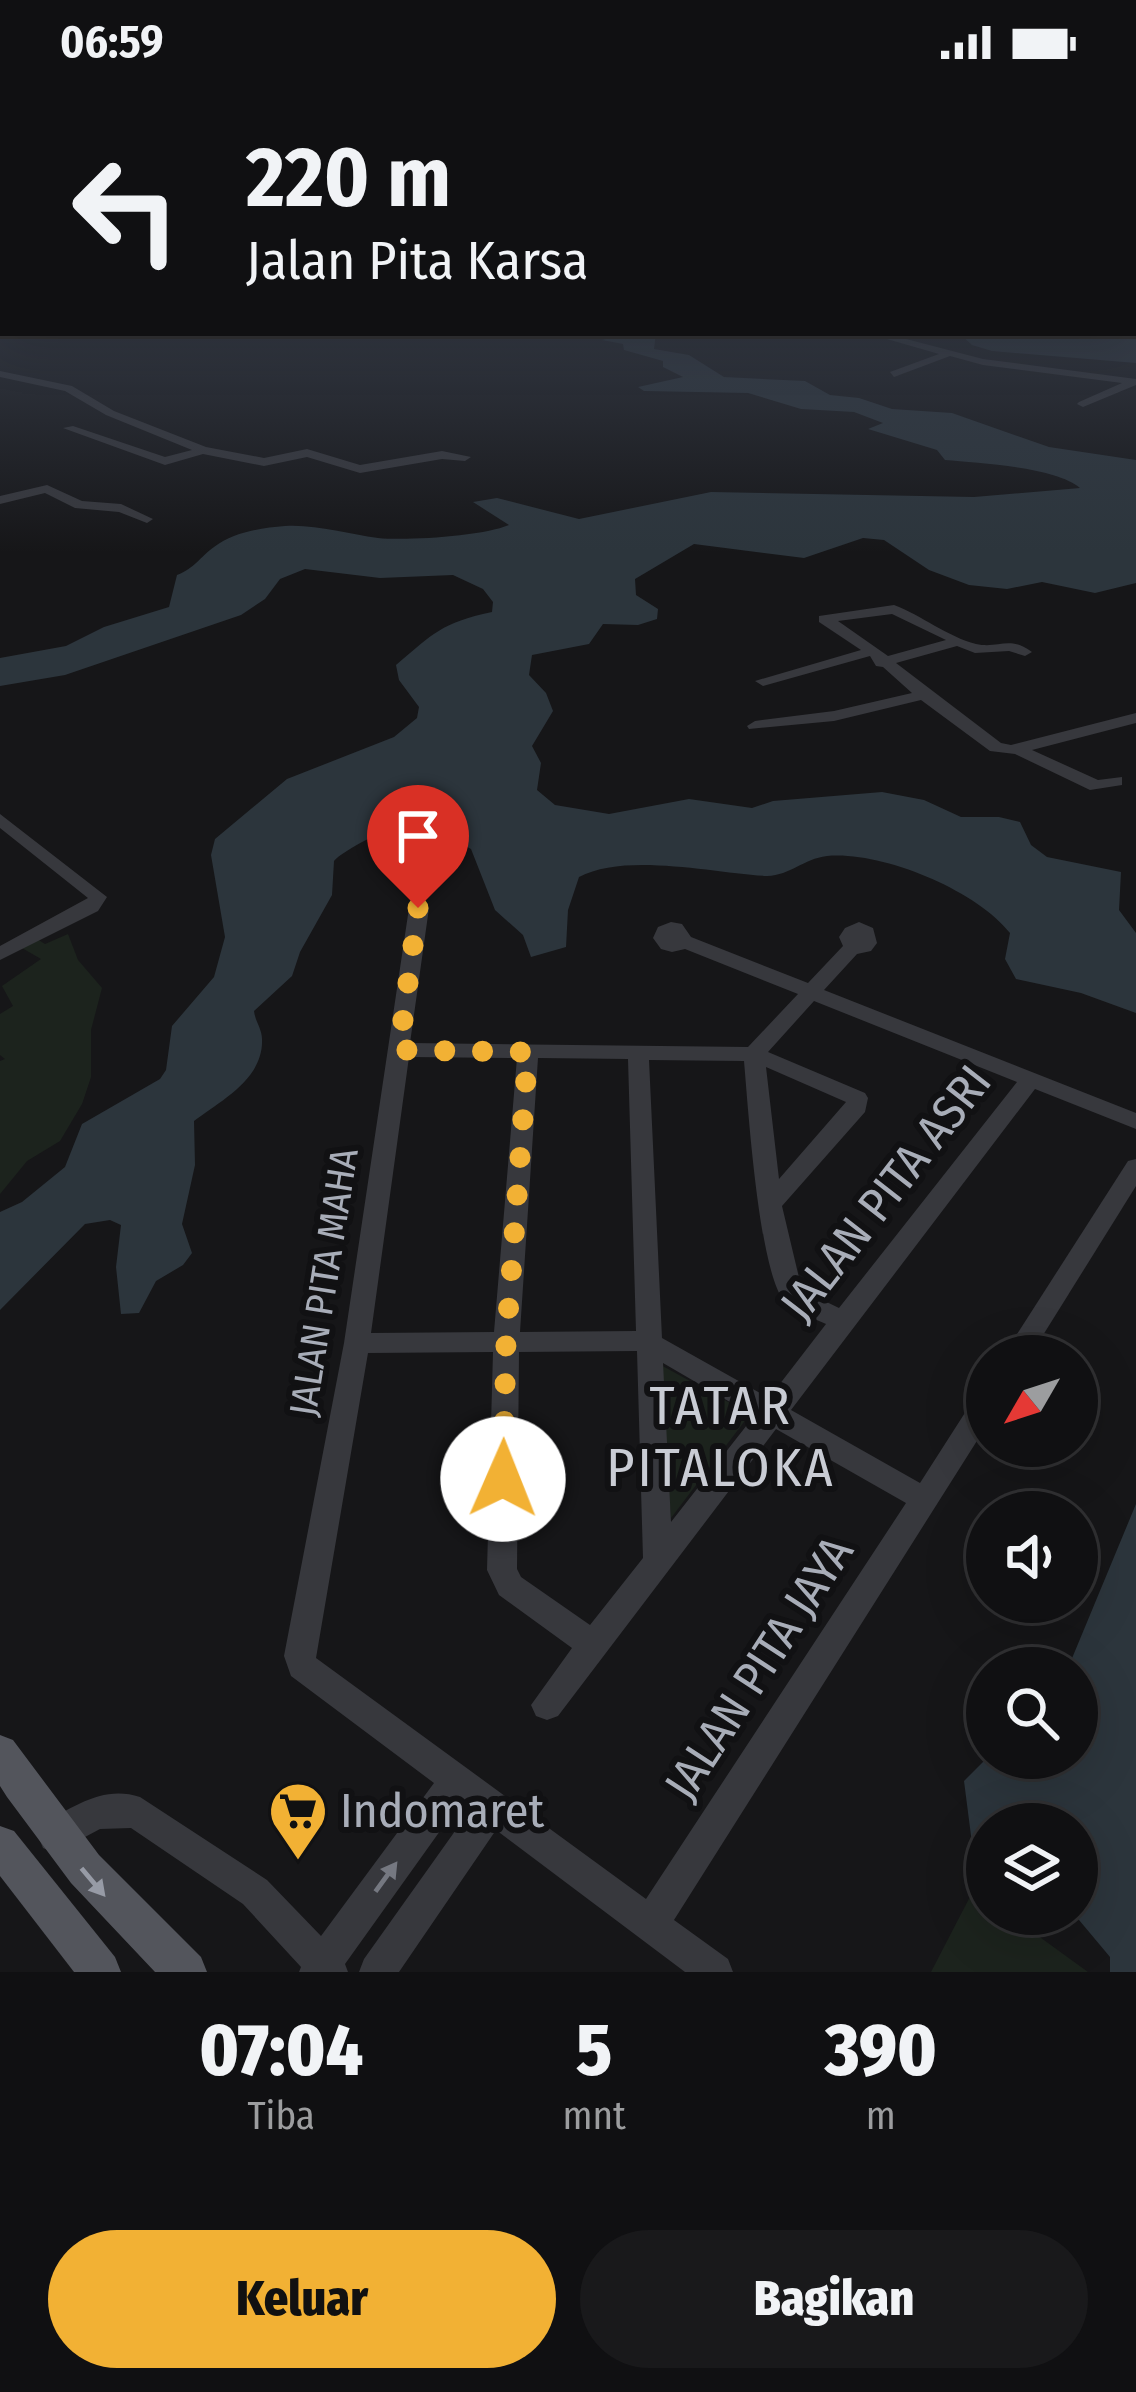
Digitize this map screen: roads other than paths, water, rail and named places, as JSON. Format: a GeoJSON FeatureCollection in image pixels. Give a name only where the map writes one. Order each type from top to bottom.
{"type":"FeatureCollection","features":[{"type":"Feature","properties":{"kind":"main road"},"geometry":{"type":"LineString","coordinates":[[0,1753],[55,1836],[102,1894],[186,1972]]}},
{"type":"Feature","properties":{"kind":"main road"},"geometry":{"type":"LineString","coordinates":[[0,1845],[100,1972]]}},
{"type":"Feature","properties":{"kind":"street"},"geometry":{"type":"LineString","coordinates":[[10,376],[68,388],[110,413],[203,450],[259,462],[307,453],[360,469],[442,455],[465,458]]}},
{"type":"Feature","properties":{"kind":"street"},"geometry":{"type":"LineString","coordinates":[[1020,376],[1038,381]]}},
{"type":"Feature","properties":{"kind":"street"},"geometry":{"type":"LineString","coordinates":[[1091,376],[1136,382]]}},
{"type":"Feature","properties":{"kind":"street"},"geometry":{"type":"LineString","coordinates":[[1083,404],[1136,382]]}},
{"type":"Feature","properties":{"kind":"street"},"geometry":{"type":"LineString","coordinates":[[69,428],[166,461],[203,450]]}},
{"type":"Feature","properties":{"kind":"street"},"geometry":{"type":"LineString","coordinates":[[0,500],[46,488],[79,505],[122,508],[147,520]]}},
{"type":"Feature","properties":{"kind":"street"},"geometry":{"type":"LineString","coordinates":[[1024,652],[1011,646],[980,650],[894,609],[824,619],[996,747],[1018,749],[1136,718]]}},
{"type":"Feature","properties":{"kind":"street"},"geometry":{"type":"LineString","coordinates":[[763,681],[958,641]]}},
{"type":"Feature","properties":{"kind":"street"},"geometry":{"type":"LineString","coordinates":[[755,726],[834,716],[924,695]]}},
{"type":"Feature","properties":{"kind":"street"},"geometry":{"type":"LineString","coordinates":[[1018,749],[1096,786],[1116,781]]}},
{"type":"Feature","properties":{"kind":"street"},"geometry":{"type":"LineString","coordinates":[[0,819],[98,897],[91,907],[0,954]]}},
{"type":"Feature","properties":{"kind":"street","name":"JALAN PITA MAHA"},"geometry":{"type":"LineString","coordinates":[[418,908],[357,1343],[300,1656],[302,1666],[455,1782]]}},
{"type":"Feature","properties":{"kind":"street"},"geometry":{"type":"LineString","coordinates":[[683,941],[1136,1121]]}},
{"type":"Feature","properties":{"kind":"street"},"geometry":{"type":"LineString","coordinates":[[844,1322],[792,1294],[770,1204],[754,1054],[854,945]]}},
{"type":"Feature","properties":{"kind":"street"},"geometry":{"type":"LineString","coordinates":[[399,1050],[754,1054],[859,1102],[770,1204]]}},
{"type":"Feature","properties":{"kind":"street"},"geometry":{"type":"LineString","coordinates":[[528,1052],[506,1342],[503,1579],[594,1645]]}},
{"type":"Feature","properties":{"kind":"street"},"geometry":{"type":"LineString","coordinates":[[638,1053],[658,1562]]}},
{"type":"Feature","properties":{"kind":"street","name":"JALAN PITA ASRI"},"geometry":{"type":"LineString","coordinates":[[547,1706],[1032,1077]]}},
{"type":"Feature","properties":{"kind":"street"},"geometry":{"type":"LineString","coordinates":[[1029,1335],[1136,1167]]}},
{"type":"Feature","properties":{"kind":"street"},"geometry":{"type":"LineString","coordinates":[[357,1343],[646,1341],[925,1500]]}},
{"type":"Feature","properties":{"kind":"street","name":"JALAN PITA JAYA"},"geometry":{"type":"LineString","coordinates":[[650,1925],[966,1435]]}},
{"type":"Feature","properties":{"kind":"street"},"geometry":{"type":"LineString","coordinates":[[55,1836],[107,1808],[123,1807],[140,1814],[255,1892],[323,1970],[455,1782],[715,1972]]}},
{"type":"Feature","properties":{"kind":"street"},"geometry":{"type":"LineString","coordinates":[[377,1972],[491,1809]]}},
{"type":"Feature","properties":{"kind":"place","name":"Indomaret"},"geometry":{"type":"Point","coordinates":[298,1862]}},
{"type":"Feature","properties":{"kind":"district","name":"TATAR PITALOKA"},"geometry":{"type":"Point","coordinates":[721,1437]}}]}
